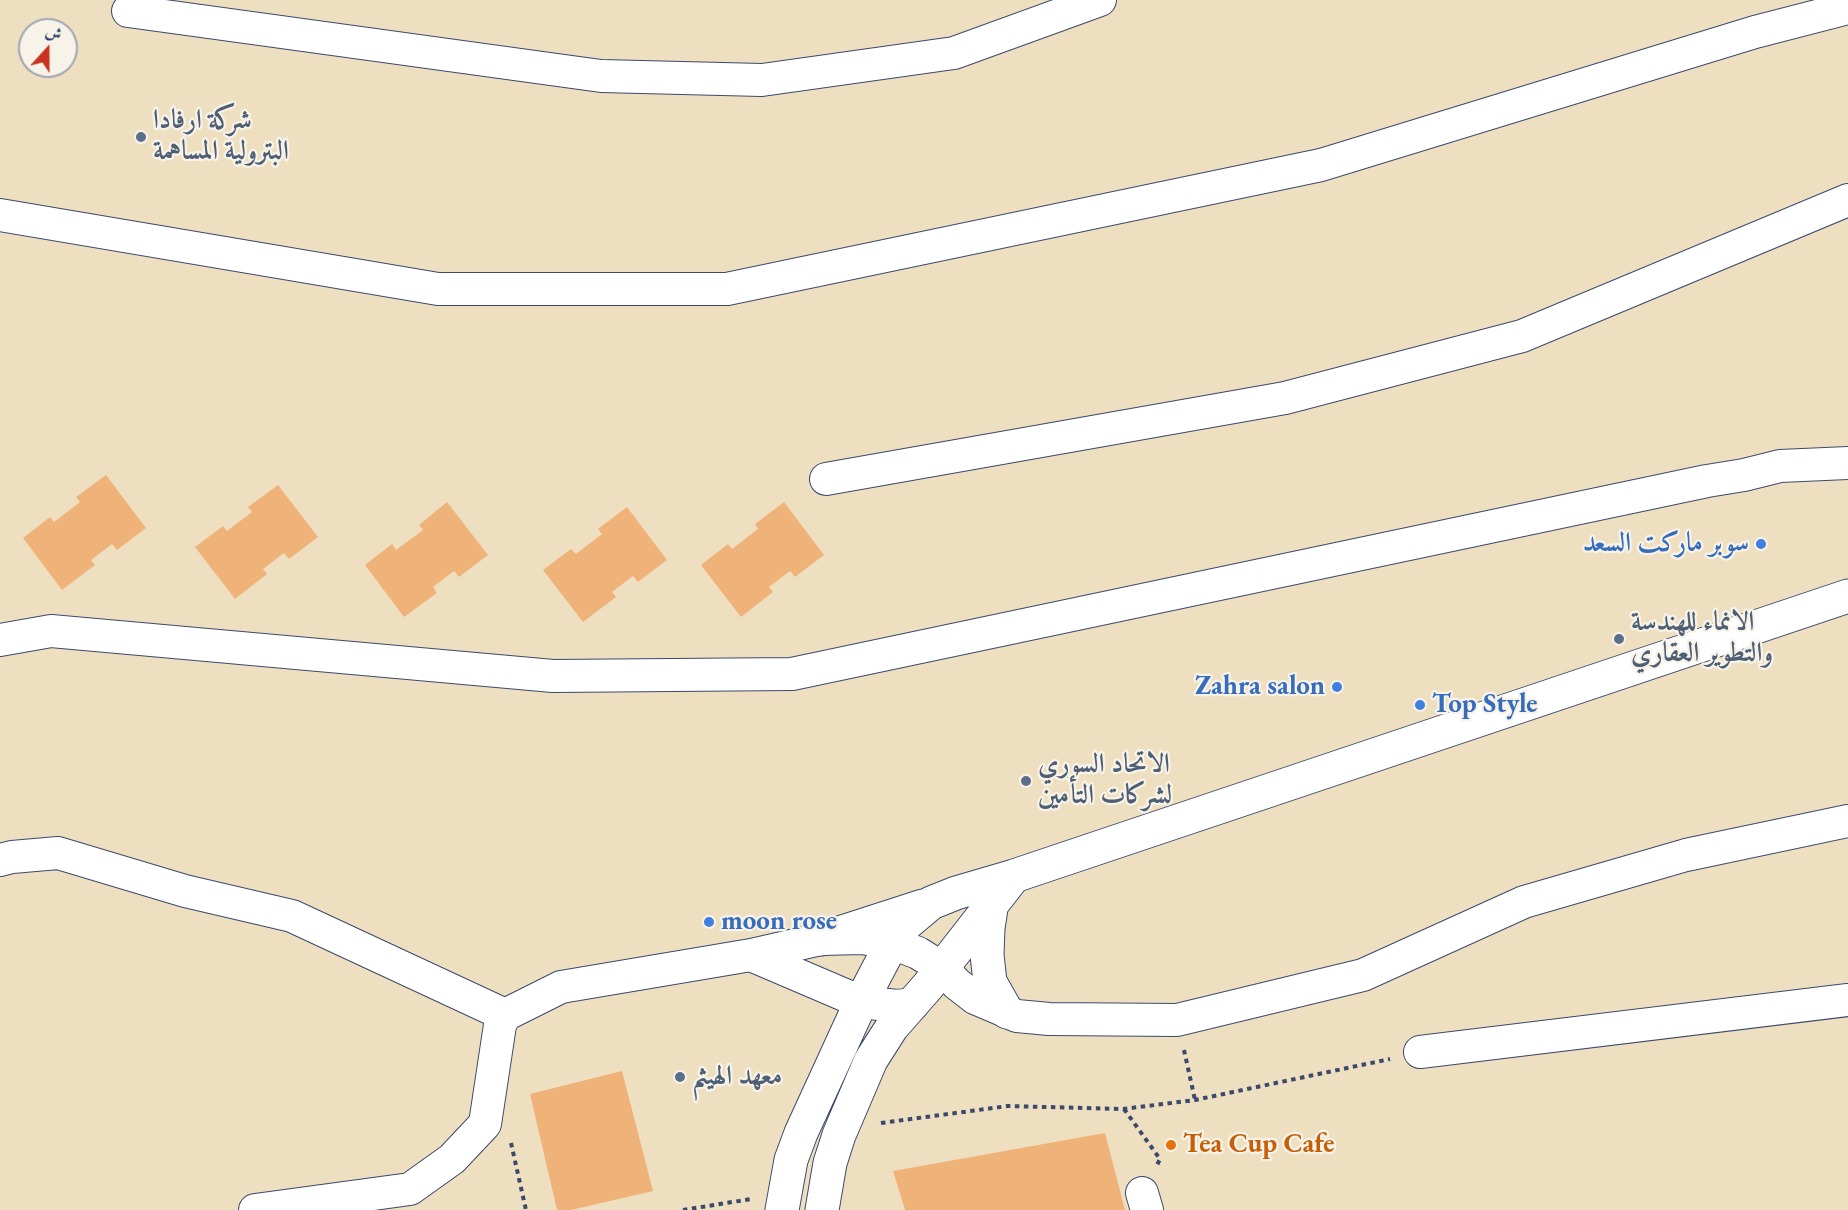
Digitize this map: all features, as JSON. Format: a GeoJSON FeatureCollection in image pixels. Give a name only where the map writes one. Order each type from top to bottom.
{"type":"FeatureCollection","features":[{"type":"Feature","properties":{"kind":"street"},"geometry":{"type":"LineString","coordinates":[[128,11],[601,76],[762,80],[954,53],[1100,0]]}},
{"type":"Feature","properties":{"kind":"street"},"geometry":{"type":"LineString","coordinates":[[0,215],[438,289],[727,290],[1321,165],[1755,32],[1848,8]]}},
{"type":"Feature","properties":{"kind":"street"},"geometry":{"type":"LineString","coordinates":[[826,479],[1285,398],[1522,336],[1848,200]]}},
{"type":"Feature","properties":{"kind":"street"},"geometry":{"type":"LineString","coordinates":[[0,640],[51,632],[553,676],[792,674],[1695,483],[1744,476],[1780,466],[1848,463]]}},
{"type":"Feature","properties":{"kind":"street"},"geometry":{"type":"LineString","coordinates":[[255,1210],[410,1189],[452,1159],[486,1124],[500,1025],[505,1015],[561,987],[751,955],[821,939],[1848,596]]}},
{"type":"Feature","properties":{"kind":"street"},"geometry":{"type":"LineString","coordinates":[[821,939],[862,938],[892,943],[918,953],[942,968],[975,999],[1017,1016],[1049,1019],[1177,1020],[1363,975],[1524,902],[1686,855],[1848,821]]}},
{"type":"Feature","properties":{"kind":"street"},"geometry":{"type":"LineString","coordinates":[[0,860],[58,853],[185,891],[292,916],[505,1015]]}},
{"type":"Feature","properties":{"kind":"street"},"geometry":{"type":"LineString","coordinates":[[822,1210],[830,1163],[839,1135],[871,1060],[892,1027],[913,1004],[1014,876]]}},
{"type":"Feature","properties":{"kind":"street"},"geometry":{"type":"LineString","coordinates":[[992,902],[987,946],[990,982],[1007,1012]]}},
{"type":"Feature","properties":{"kind":"street"},"geometry":{"type":"LineString","coordinates":[[783,1202],[791,1160],[801,1133],[861,1002],[892,943],[906,924],[931,903]]}},
{"type":"Feature","properties":{"kind":"street"},"geometry":{"type":"LineString","coordinates":[[751,955],[861,1002],[897,1006],[913,1004]]}},
{"type":"Feature","properties":{"kind":"street"},"geometry":{"type":"LineString","coordinates":[[1420,1052],[1848,1000]]}},
{"type":"Feature","properties":{"kind":"path"},"geometry":{"type":"LineString","coordinates":[[1177,1020],[1195,1100]]}},
{"type":"Feature","properties":{"kind":"path"},"geometry":{"type":"LineString","coordinates":[[870,1125],[1008,1106],[1123,1109],[1195,1100],[1420,1052]]}},
{"type":"Feature","properties":{"kind":"path"},"geometry":{"type":"LineString","coordinates":[[1123,1109],[1160,1159]]}},
{"type":"Feature","properties":{"kind":"path"},"geometry":{"type":"LineString","coordinates":[[510,1135],[525,1210]]}},
{"type":"Feature","properties":{"kind":"path"},"geometry":{"type":"LineString","coordinates":[[683,1210],[783,1202]]}},
{"type":"Feature","properties":{"kind":"building"},"geometry":{"type":"Polygon","coordinates":[[[106,475],[146,528],[117,550],[112,544],[91,560],[95,565],[62,590],[23,538],[50,517],[54,522],[80,502],[76,497],[106,475]]]}},
{"type":"Feature","properties":{"kind":"building"},"geometry":{"type":"Polygon","coordinates":[[[278,485],[318,537],[289,559],[284,553],[263,569],[267,574],[235,599],[195,547],[223,526],[227,531],[252,512],[248,507],[278,485]]]}},
{"type":"Feature","properties":{"kind":"building"},"geometry":{"type":"Polygon","coordinates":[[[447,502],[488,555],[459,577],[454,571],[433,587],[437,593],[404,617],[365,565],[392,544],[396,550],[423,530],[419,525],[447,502]]]}},
{"type":"Feature","properties":{"kind":"building"},"geometry":{"type":"Polygon","coordinates":[[[784,502],[824,555],[795,577],[790,571],[769,587],[773,592],[741,617],[701,565],[728,544],[732,549],[758,529],[755,524],[784,502]]]}},
{"type":"Feature","properties":{"kind":"building"},"geometry":{"type":"Polygon","coordinates":[[[627,507],[667,560],[638,582],[633,576],[612,592],[616,597],[583,622],[543,570],[571,549],[576,554],[602,534],[598,529],[627,507]]]}},
{"type":"Feature","properties":{"kind":"building"},"geometry":{"type":"Polygon","coordinates":[[[622,1071],[653,1191],[571,1210],[557,1210],[530,1094],[622,1071]]]}},
{"type":"Feature","properties":{"kind":"building"},"geometry":{"type":"Polygon","coordinates":[[[1105,1133],[1125,1210],[905,1210],[893,1171],[1105,1133]]]}},
{"type":"Feature","properties":{"kind":"place","name":"شركة ارفادا البترولية المساهمة"},"geometry":{"type":"Point","coordinates":[141,137]}},
{"type":"Feature","properties":{"kind":"place","name":"سوبر ماركت السعد"},"geometry":{"type":"Point","coordinates":[1761,544]}},
{"type":"Feature","properties":{"kind":"place","name":"الانماء للهندسة والتطوير العقاري"},"geometry":{"type":"Point","coordinates":[1619,639]}},
{"type":"Feature","properties":{"kind":"place","name":"Zahra salon"},"geometry":{"type":"Point","coordinates":[1337,687]}},
{"type":"Feature","properties":{"kind":"place","name":"Top Style"},"geometry":{"type":"Point","coordinates":[1420,705]}},
{"type":"Feature","properties":{"kind":"place","name":"الاتحاد السوري لشركات التأمين"},"geometry":{"type":"Point","coordinates":[1026,781]}},
{"type":"Feature","properties":{"kind":"place","name":"moon rose"},"geometry":{"type":"Point","coordinates":[709,922]}},
{"type":"Feature","properties":{"kind":"place","name":"معهد الهيثم"},"geometry":{"type":"Point","coordinates":[680,1077]}},
{"type":"Feature","properties":{"kind":"place","name":"Tea Cup Cafe"},"geometry":{"type":"Point","coordinates":[1171,1145]}}]}
